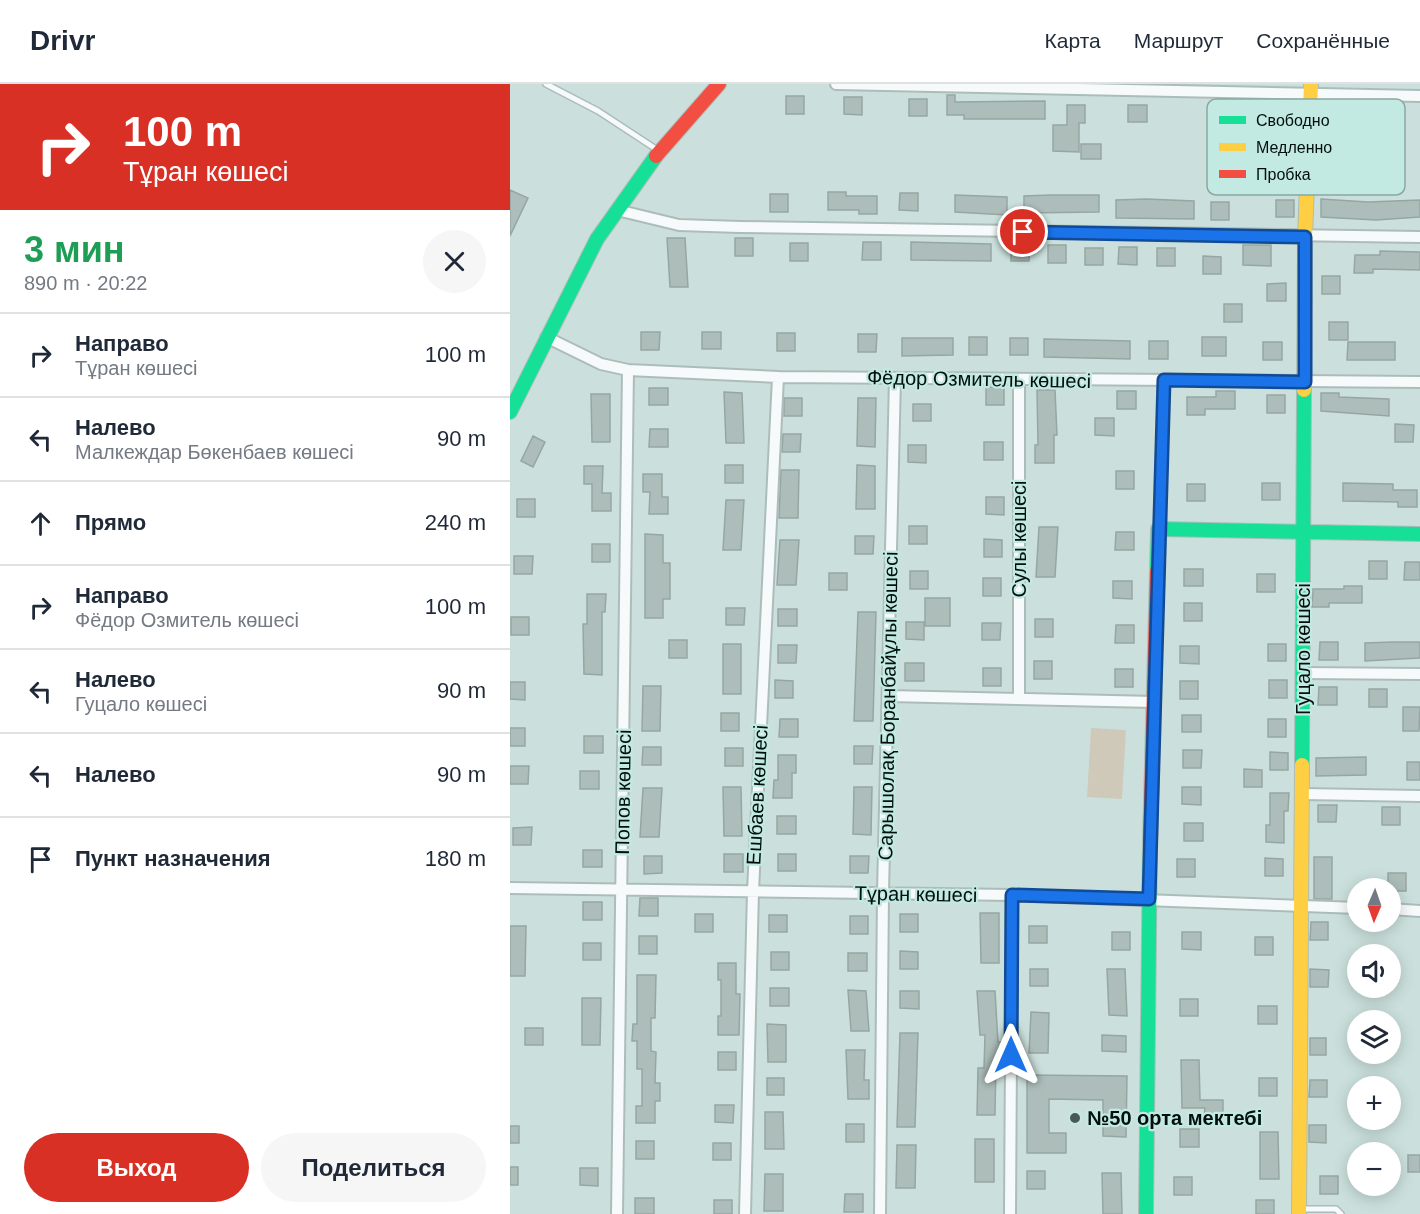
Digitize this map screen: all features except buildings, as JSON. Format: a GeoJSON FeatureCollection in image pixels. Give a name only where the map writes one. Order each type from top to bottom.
{"type":"FeatureCollection","features":[{"type":"Feature","properties":{"kind":"main road"},"geometry":{"type":"LineString","coordinates":[[510,412],[597,239],[660,151],[719,84]]}},
{"type":"Feature","properties":{"kind":"main road","name":"Гуцало көшесі"},"geometry":{"type":"LineString","coordinates":[[1299,1211],[1307,195]]}},
{"type":"Feature","properties":{"kind":"main road"},"geometry":{"type":"LineString","coordinates":[[1146,1214],[1149,899],[1158,529],[1420,534]]}},
{"type":"Feature","properties":{"kind":"street"},"geometry":{"type":"LineString","coordinates":[[836,84],[1311,89],[1420,96]]}},
{"type":"Feature","properties":{"kind":"street"},"geometry":{"type":"LineString","coordinates":[[616,210],[679,225],[1305,237],[1420,237]]}},
{"type":"Feature","properties":{"kind":"street","name":"Фёдор Озмитель көшесі"},"geometry":{"type":"LineString","coordinates":[[546,337],[601,364],[628,370],[895,378],[1420,382]]}},
{"type":"Feature","properties":{"kind":"street","name":"Попов көшесі"},"geometry":{"type":"LineString","coordinates":[[617,1214],[628,370]]}},
{"type":"Feature","properties":{"kind":"street","name":"Ешбаев көшесі"},"geometry":{"type":"LineString","coordinates":[[745,1214],[753,891],[778,376]]}},
{"type":"Feature","properties":{"kind":"street","name":"Сарышолақ Боранбайұлы көшесі"},"geometry":{"type":"LineString","coordinates":[[880,1214],[883,893],[895,378]]}},
{"type":"Feature","properties":{"kind":"street","name":"Сулы көшесі"},"geometry":{"type":"LineString","coordinates":[[1019,379],[1019,699]]}},
{"type":"Feature","properties":{"kind":"street"},"geometry":{"type":"LineString","coordinates":[[1303,673],[1420,674]]}},
{"type":"Feature","properties":{"kind":"street"},"geometry":{"type":"LineString","coordinates":[[889,696],[1154,702]]}},
{"type":"Feature","properties":{"kind":"street"},"geometry":{"type":"LineString","coordinates":[[1302,794],[1420,796]]}},
{"type":"Feature","properties":{"kind":"street","name":"Тұран көшесі"},"geometry":{"type":"LineString","coordinates":[[510,888],[1012,895],[1347,908]]}},
{"type":"Feature","properties":{"kind":"street"},"geometry":{"type":"LineString","coordinates":[[1010,1214],[1012,895]]}},
{"type":"Feature","properties":{"kind":"street"},"geometry":{"type":"LineString","coordinates":[[1401,909],[1420,910]]}},
{"type":"Feature","properties":{"kind":"lane"},"geometry":{"type":"LineString","coordinates":[[546,84],[598,111],[660,151]]}},
{"type":"Feature","properties":{"kind":"lane"},"geometry":{"type":"LineString","coordinates":[[1158,529],[1164,380]]}},
{"type":"Feature","properties":{"kind":"lane"},"geometry":{"type":"LineString","coordinates":[[1299,1211],[1341,1214]]}},
{"type":"Feature","properties":{"kind":"shaded area"},"geometry":{"type":"Polygon","coordinates":[[[1091,728],[1126,730],[1122,799],[1087,797],[1091,728]]]}},
{"type":"Feature","properties":{"kind":"traffic: fast"},"geometry":{"type":"LineString","coordinates":[[510,412],[597,239],[656,156]]}},
{"type":"Feature","properties":{"kind":"traffic: fast"},"geometry":{"type":"LineString","coordinates":[[1302,765],[1304,390]]}},
{"type":"Feature","properties":{"kind":"traffic: fast"},"geometry":{"type":"LineString","coordinates":[[1157,571],[1158,529],[1420,534]]}},
{"type":"Feature","properties":{"kind":"traffic: fast"},"geometry":{"type":"LineString","coordinates":[[1146,1214],[1150,841]]}},
{"type":"Feature","properties":{"kind":"traffic: slow"},"geometry":{"type":"LineString","coordinates":[[1310,99],[1311,84]]}},
{"type":"Feature","properties":{"kind":"traffic: slow"},"geometry":{"type":"LineString","coordinates":[[1304,390],[1307,195]]}},
{"type":"Feature","properties":{"kind":"traffic: slow"},"geometry":{"type":"LineString","coordinates":[[1299,1214],[1302,765]]}},
{"type":"Feature","properties":{"kind":"traffic: jam"},"geometry":{"type":"LineString","coordinates":[[656,156],[719,84]]}},
{"type":"Feature","properties":{"kind":"traffic: jam"},"geometry":{"type":"LineString","coordinates":[[1150,841],[1157,571]]}},
{"type":"Feature","properties":{"kind":"place","name":"№50 орта мектебі"},"geometry":{"type":"Point","coordinates":[1075,1118]}},
{"type":"Feature","properties":{"kind":"route"},"geometry":{"type":"LineString","coordinates":[[1011,1055],[1012,895],[1149,899],[1164,380],[1305,382],[1305,237],[1023,232]]}}]}
